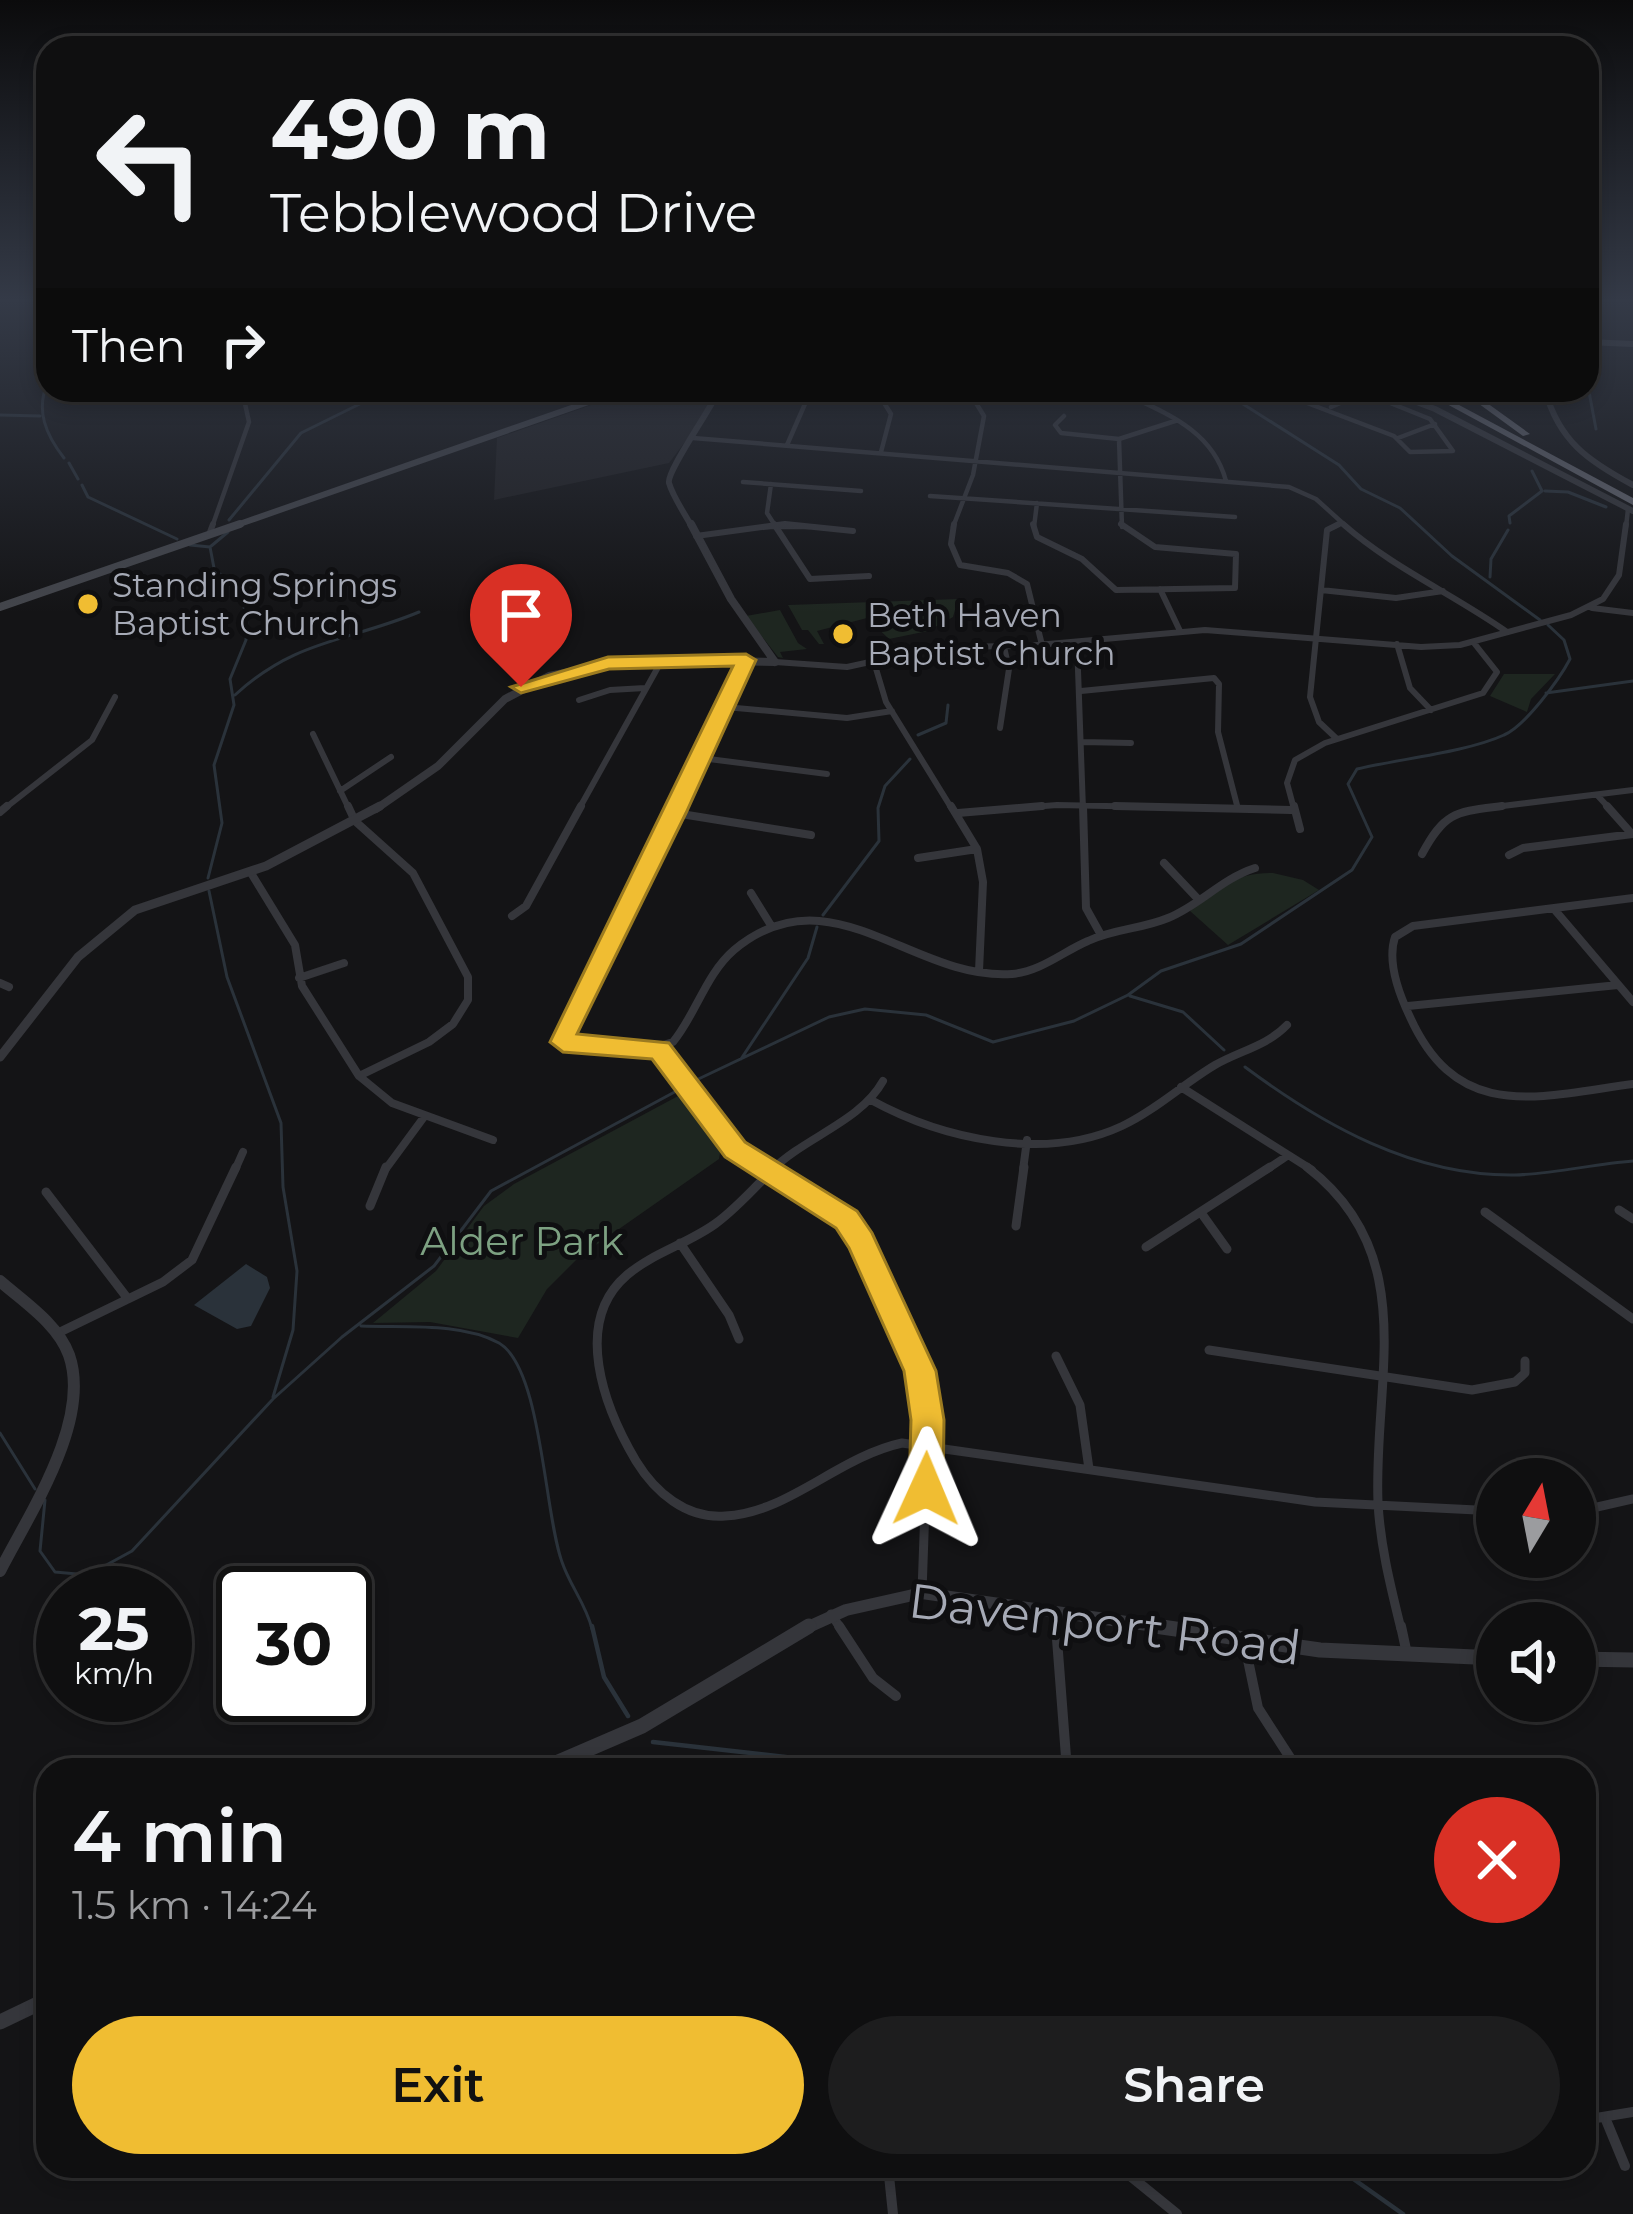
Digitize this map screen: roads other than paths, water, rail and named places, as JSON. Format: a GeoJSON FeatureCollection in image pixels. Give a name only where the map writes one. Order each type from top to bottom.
{"type":"FeatureCollection","features":[{"type":"Feature","properties":{"kind":"highway"},"geometry":{"type":"LineString","coordinates":[[1442,406],[1556,457]]}},
{"type":"Feature","properties":{"kind":"highway"},"geometry":{"type":"LineString","coordinates":[[1457,406],[1556,457]]}},
{"type":"Feature","properties":{"kind":"highway"},"geometry":{"type":"LineString","coordinates":[[1465,406],[1632,500]]}},
{"type":"Feature","properties":{"kind":"highway"},"geometry":{"type":"LineString","coordinates":[[1481,406],[1556,457]]}},
{"type":"Feature","properties":{"kind":"main road"},"geometry":{"type":"LineString","coordinates":[[15,601],[576,406]]}},
{"type":"Feature","properties":{"kind":"street"},"geometry":{"type":"LineString","coordinates":[[210,532],[248,426],[245,406]]}},
{"type":"Feature","properties":{"kind":"street"},"geometry":{"type":"LineString","coordinates":[[710,406],[668,476],[739,613],[775,662]]}},
{"type":"Feature","properties":{"kind":"street"},"geometry":{"type":"LineString","coordinates":[[787,445],[804,406]]}},
{"type":"Feature","properties":{"kind":"street"},"geometry":{"type":"LineString","coordinates":[[880,452],[891,415],[886,406]]}},
{"type":"Feature","properties":{"kind":"street"},"geometry":{"type":"LineString","coordinates":[[979,406],[983,412],[976,459],[949,535],[956,561],[970,568],[1008,573],[1028,584],[1042,645]]}},
{"type":"Feature","properties":{"kind":"street"},"geometry":{"type":"LineString","coordinates":[[1148,406],[1211,441],[1223,459],[1226,482]]}},
{"type":"Feature","properties":{"kind":"street"},"geometry":{"type":"LineString","coordinates":[[1330,407],[1398,438],[1410,452],[1453,451],[1436,424],[1403,406]]}},
{"type":"Feature","properties":{"kind":"street"},"geometry":{"type":"LineString","coordinates":[[1430,406],[1632,500]]}},
{"type":"Feature","properties":{"kind":"street"},"geometry":{"type":"LineString","coordinates":[[1549,406],[1571,448],[1632,500]]}},
{"type":"Feature","properties":{"kind":"street"},"geometry":{"type":"LineString","coordinates":[[1064,416],[1055,425],[1061,433],[1118,439],[1175,421]]}},
{"type":"Feature","properties":{"kind":"street"},"geometry":{"type":"LineString","coordinates":[[1398,438],[1436,424]]}},
{"type":"Feature","properties":{"kind":"street"},"geometry":{"type":"LineString","coordinates":[[693,438],[1300,490],[1381,557],[1445,590],[1509,634]]}},
{"type":"Feature","properties":{"kind":"street"},"geometry":{"type":"LineString","coordinates":[[1037,503],[1033,528],[1037,537],[1082,559],[1116,590],[1235,588],[1238,556],[1155,547],[1123,530],[1118,439]]}},
{"type":"Feature","properties":{"kind":"street"},"geometry":{"type":"LineString","coordinates":[[743,482],[861,491]]}},
{"type":"Feature","properties":{"kind":"street"},"geometry":{"type":"LineString","coordinates":[[771,484],[765,506],[772,525],[809,579],[869,576]]}},
{"type":"Feature","properties":{"kind":"street"},"geometry":{"type":"LineString","coordinates":[[930,496],[1235,517]]}},
{"type":"Feature","properties":{"kind":"street"},"geometry":{"type":"LineString","coordinates":[[1590,608],[1616,583],[1629,536],[1632,500]]}},
{"type":"Feature","properties":{"kind":"street"},"geometry":{"type":"LineString","coordinates":[[1337,739],[1319,722],[1310,702],[1327,530],[1340,524]]}},
{"type":"Feature","properties":{"kind":"street"},"geometry":{"type":"LineString","coordinates":[[696,536],[772,525],[853,531]]}},
{"type":"Feature","properties":{"kind":"street"},"geometry":{"type":"LineString","coordinates":[[1160,589],[1180,632]]}},
{"type":"Feature","properties":{"kind":"street"},"geometry":{"type":"LineString","coordinates":[[1321,590],[1396,598],[1445,590]]}},
{"type":"Feature","properties":{"kind":"street"},"geometry":{"type":"LineString","coordinates":[[0,603],[15,601]]}},
{"type":"Feature","properties":{"kind":"street"},"geometry":{"type":"LineString","coordinates":[[0,1057],[73,967],[122,919],[167,896],[250,872],[355,821],[437,766],[513,690],[585,667],[662,660],[746,660],[836,667],[939,646],[1042,645],[1180,632],[1316,636],[1439,647],[1509,634],[1590,608],[1633,614]]}},
{"type":"Feature","properties":{"kind":"street"},"geometry":{"type":"LineString","coordinates":[[1077,642],[1087,908],[1101,935]]}},
{"type":"Feature","properties":{"kind":"street"},"geometry":{"type":"LineString","coordinates":[[1300,829],[1291,810],[1287,777],[1292,764],[1310,748],[1478,696],[1495,682],[1494,663],[1474,643]]}},
{"type":"Feature","properties":{"kind":"street"},"geometry":{"type":"LineString","coordinates":[[1397,644],[1411,688],[1432,712]]}},
{"type":"Feature","properties":{"kind":"street"},"geometry":{"type":"LineString","coordinates":[[1000,728],[1009,669],[1004,647]]}},
{"type":"Feature","properties":{"kind":"street"},"geometry":{"type":"LineString","coordinates":[[512,916],[526,906],[662,660]]}},
{"type":"Feature","properties":{"kind":"street"},"geometry":{"type":"LineString","coordinates":[[746,660],[563,1042],[660,1049],[679,1036],[701,992],[727,957],[748,938],[772,927],[816,921],[850,925],[979,971],[1023,971],[1101,935],[1167,919],[1219,880],[1255,868]]}},
{"type":"Feature","properties":{"kind":"street"},"geometry":{"type":"LineString","coordinates":[[874,662],[892,711],[977,849],[983,882],[979,971]]}},
{"type":"Feature","properties":{"kind":"street"},"geometry":{"type":"LineString","coordinates":[[1081,691],[1214,678],[1219,684],[1214,714],[1217,740],[1238,810]]}},
{"type":"Feature","properties":{"kind":"street"},"geometry":{"type":"LineString","coordinates":[[579,700],[610,690],[647,688]]}},
{"type":"Feature","properties":{"kind":"street"},"geometry":{"type":"LineString","coordinates":[[0,812],[94,739],[115,697]]}},
{"type":"Feature","properties":{"kind":"street"},"geometry":{"type":"LineString","coordinates":[[724,707],[847,718],[892,711]]}},
{"type":"Feature","properties":{"kind":"street"},"geometry":{"type":"LineString","coordinates":[[313,734],[355,821],[413,873],[464,968],[470,990],[463,1012],[442,1033],[359,1076]]}},
{"type":"Feature","properties":{"kind":"street"},"geometry":{"type":"LineString","coordinates":[[1082,742],[1131,743]]}},
{"type":"Feature","properties":{"kind":"street"},"geometry":{"type":"LineString","coordinates":[[340,791],[391,757]]}},
{"type":"Feature","properties":{"kind":"street"},"geometry":{"type":"LineString","coordinates":[[701,758],[827,774]]}},
{"type":"Feature","properties":{"kind":"street"},"geometry":{"type":"LineString","coordinates":[[1422,854],[1437,826],[1456,812],[1633,790]]}},
{"type":"Feature","properties":{"kind":"street"},"geometry":{"type":"LineString","coordinates":[[1596,794],[1632,834]]}},
{"type":"Feature","properties":{"kind":"street"},"geometry":{"type":"LineString","coordinates":[[958,813],[1083,806],[1291,810]]}},
{"type":"Feature","properties":{"kind":"street"},"geometry":{"type":"LineString","coordinates":[[675,813],[811,835]]}},
{"type":"Feature","properties":{"kind":"street"},"geometry":{"type":"LineString","coordinates":[[1509,855],[1523,848],[1632,834]]}},
{"type":"Feature","properties":{"kind":"street"},"geometry":{"type":"LineString","coordinates":[[918,858],[977,849]]}},
{"type":"Feature","properties":{"kind":"street"},"geometry":{"type":"LineString","coordinates":[[1164,863],[1197,898]]}},
{"type":"Feature","properties":{"kind":"street"},"geometry":{"type":"LineString","coordinates":[[250,872],[295,944],[299,979],[359,1076],[392,1102],[493,1140]]}},
{"type":"Feature","properties":{"kind":"street"},"geometry":{"type":"LineString","coordinates":[[751,893],[772,927]]}},
{"type":"Feature","properties":{"kind":"street"},"geometry":{"type":"LineString","coordinates":[[1633,898],[1429,923],[1400,932],[1390,952],[1433,1064],[1475,1093],[1520,1099],[1633,1084]]}},
{"type":"Feature","properties":{"kind":"street"},"geometry":{"type":"LineString","coordinates":[[1554,908],[1633,1002]]}},
{"type":"Feature","properties":{"kind":"street"},"geometry":{"type":"LineString","coordinates":[[299,979],[344,963]]}},
{"type":"Feature","properties":{"kind":"street"},"geometry":{"type":"LineString","coordinates":[[1408,1006],[1618,985]]}},
{"type":"Feature","properties":{"kind":"street"},"geometry":{"type":"LineString","coordinates":[[871,1100],[896,1117],[933,1129],[1061,1142],[1100,1136],[1133,1121],[1224,1060],[1276,1038],[1287,1025]]}},
{"type":"Feature","properties":{"kind":"street"},"geometry":{"type":"LineString","coordinates":[[660,1049],[724,1139],[768,1173],[837,1212],[856,1232],[920,1371],[927,1445],[922,1593]]}},
{"type":"Feature","properties":{"kind":"street"},"geometry":{"type":"LineString","coordinates":[[883,1081],[871,1100],[798,1147],[724,1217],[622,1280],[603,1304],[593,1328],[597,1362],[638,1471],[661,1496],[702,1514],[741,1514],[776,1503],[858,1452],[902,1443],[1251,1495],[1476,1510]]}},
{"type":"Feature","properties":{"kind":"street"},"geometry":{"type":"LineString","coordinates":[[1181,1088],[1339,1194],[1366,1233],[1379,1279],[1385,1379],[1378,1507],[1407,1654]]}},
{"type":"Feature","properties":{"kind":"street"},"geometry":{"type":"LineString","coordinates":[[370,1206],[389,1160],[424,1117]]}},
{"type":"Feature","properties":{"kind":"street"},"geometry":{"type":"LineString","coordinates":[[1016,1226],[1027,1140]]}},
{"type":"Feature","properties":{"kind":"street"},"geometry":{"type":"LineString","coordinates":[[56,1334],[176,1274],[199,1252],[243,1152]]}},
{"type":"Feature","properties":{"kind":"street"},"geometry":{"type":"LineString","coordinates":[[1146,1247],[1287,1156]]}},
{"type":"Feature","properties":{"kind":"street"},"geometry":{"type":"LineString","coordinates":[[46,1192],[128,1299]]}},
{"type":"Feature","properties":{"kind":"street"},"geometry":{"type":"LineString","coordinates":[[1619,1210],[1633,1219]]}},
{"type":"Feature","properties":{"kind":"street"},"geometry":{"type":"LineString","coordinates":[[1485,1212],[1633,1319]]}},
{"type":"Feature","properties":{"kind":"street"},"geometry":{"type":"LineString","coordinates":[[1202,1214],[1227,1250]]}},
{"type":"Feature","properties":{"kind":"street"},"geometry":{"type":"LineString","coordinates":[[680,1243],[729,1315],[739,1339]]}},
{"type":"Feature","properties":{"kind":"street"},"geometry":{"type":"LineString","coordinates":[[0,1281],[56,1334],[68,1353],[74,1391],[68,1425],[0,1570]]}},
{"type":"Feature","properties":{"kind":"street"},"geometry":{"type":"LineString","coordinates":[[1209,1350],[1385,1379],[1485,1389],[1520,1378],[1525,1360]]}},
{"type":"Feature","properties":{"kind":"street"},"geometry":{"type":"LineString","coordinates":[[1056,1356],[1080,1405],[1089,1469]]}},
{"type":"Feature","properties":{"kind":"street"},"geometry":{"type":"LineString","coordinates":[[1596,1507],[1633,1499]]}},
{"type":"Feature","properties":{"kind":"street","name":"Davenport Road"},"geometry":{"type":"LineString","coordinates":[[570,1758],[643,1726],[832,1614],[868,1600],[922,1593],[1244,1641],[1476,1657]]}},
{"type":"Feature","properties":{"kind":"street"},"geometry":{"type":"LineString","coordinates":[[1055,1612],[1066,1758]]}},
{"type":"Feature","properties":{"kind":"street"},"geometry":{"type":"LineString","coordinates":[[832,1614],[873,1678],[896,1696]]}},
{"type":"Feature","properties":{"kind":"street"},"geometry":{"type":"LineString","coordinates":[[1244,1641],[1258,1708],[1290,1758]]}},
{"type":"Feature","properties":{"kind":"street"},"geometry":{"type":"LineString","coordinates":[[1596,1659],[1633,1660]]}},
{"type":"Feature","properties":{"kind":"street"},"geometry":{"type":"LineString","coordinates":[[0,2022],[36,2005]]}},
{"type":"Feature","properties":{"kind":"street"},"geometry":{"type":"LineString","coordinates":[[1596,2120],[1633,2112]]}},
{"type":"Feature","properties":{"kind":"street"},"geometry":{"type":"LineString","coordinates":[[1606,2120],[1625,2166]]}},
{"type":"Feature","properties":{"kind":"street"},"geometry":{"type":"LineString","coordinates":[[890,2178],[892,2214]]}},
{"type":"Feature","properties":{"kind":"street"},"geometry":{"type":"LineString","coordinates":[[1133,2178],[1177,2214]]}},
{"type":"Feature","properties":{"kind":"waterway"},"geometry":{"type":"LineString","coordinates":[[42,406],[44,422],[64,458]]}},
{"type":"Feature","properties":{"kind":"waterway"},"geometry":{"type":"LineString","coordinates":[[229,520],[301,433],[355,406]]}},
{"type":"Feature","properties":{"kind":"waterway"},"geometry":{"type":"LineString","coordinates":[[1247,406],[1339,465],[1361,489],[1400,508],[1452,556],[1540,620]]}},
{"type":"Feature","properties":{"kind":"waterway"},"geometry":{"type":"LineString","coordinates":[[1592,406],[1596,429]]}},
{"type":"Feature","properties":{"kind":"waterway"},"geometry":{"type":"LineString","coordinates":[[0,415],[40,416]]}},
{"type":"Feature","properties":{"kind":"waterway"},"geometry":{"type":"LineString","coordinates":[[69,463],[78,479]]}},
{"type":"Feature","properties":{"kind":"waterway"},"geometry":{"type":"LineString","coordinates":[[1510,523],[1509,516],[1542,491],[1532,471]]}},
{"type":"Feature","properties":{"kind":"waterway"},"geometry":{"type":"LineString","coordinates":[[82,485],[88,497],[177,539]]}},
{"type":"Feature","properties":{"kind":"waterway"},"geometry":{"type":"LineString","coordinates":[[1545,491],[1568,492],[1606,507]]}},
{"type":"Feature","properties":{"kind":"waterway"},"geometry":{"type":"LineString","coordinates":[[1490,577],[1491,559],[1508,530]]}},
{"type":"Feature","properties":{"kind":"waterway"},"geometry":{"type":"LineString","coordinates":[[210,547],[228,532]]}},
{"type":"Feature","properties":{"kind":"waterway"},"geometry":{"type":"LineString","coordinates":[[190,545],[210,547]]}},
{"type":"Feature","properties":{"kind":"waterway"},"geometry":{"type":"LineString","coordinates":[[208,878],[222,823],[214,765],[234,705],[230,679],[246,640],[247,621],[242,597],[214,568],[210,547]]}},
{"type":"Feature","properties":{"kind":"waterway"},"geometry":{"type":"LineString","coordinates":[[235,695],[301,652],[419,612]]}},
{"type":"Feature","properties":{"kind":"waterway"},"geometry":{"type":"LineString","coordinates":[[1548,625],[1564,640],[1570,659],[1548,693]]}},
{"type":"Feature","properties":{"kind":"waterway"},"geometry":{"type":"LineString","coordinates":[[1548,693],[1633,681]]}},
{"type":"Feature","properties":{"kind":"waterway"},"geometry":{"type":"LineString","coordinates":[[741,1059],[829,1017],[865,1009],[926,1015],[993,1042],[1074,1021],[1128,995],[1161,971],[1241,944],[1352,870],[1372,837],[1348,784],[1357,769],[1489,741],[1512,730],[1548,693]]}},
{"type":"Feature","properties":{"kind":"waterway"},"geometry":{"type":"LineString","coordinates":[[918,735],[946,723],[948,705]]}},
{"type":"Feature","properties":{"kind":"waterway"},"geometry":{"type":"LineString","coordinates":[[823,915],[879,841],[878,808],[885,786],[910,759]]}},
{"type":"Feature","properties":{"kind":"waterway"},"geometry":{"type":"LineString","coordinates":[[209,891],[227,977],[281,1123],[283,1187],[297,1271],[293,1330],[273,1397]]}},
{"type":"Feature","properties":{"kind":"waterway"},"geometry":{"type":"LineString","coordinates":[[741,1059],[808,958],[817,927]]}},
{"type":"Feature","properties":{"kind":"waterway"},"geometry":{"type":"LineString","coordinates":[[1130,996],[1183,1012],[1224,1050]]}},
{"type":"Feature","properties":{"kind":"waterway"},"geometry":{"type":"LineString","coordinates":[[690,1083],[741,1059]]}},
{"type":"Feature","properties":{"kind":"waterway"},"geometry":{"type":"LineString","coordinates":[[1245,1067],[1338,1127],[1440,1167],[1514,1175],[1633,1161]]}},
{"type":"Feature","properties":{"kind":"waterway"},"geometry":{"type":"LineString","coordinates":[[45,1500],[40,1551],[55,1572],[88,1575],[132,1551],[273,1399],[342,1337],[434,1266],[491,1191],[682,1088]]}},
{"type":"Feature","properties":{"kind":"waterway"},"geometry":{"type":"LineString","coordinates":[[361,1326],[467,1332],[499,1343],[513,1358],[533,1410],[562,1562],[592,1629]]}},
{"type":"Feature","properties":{"kind":"waterway"},"geometry":{"type":"LineString","coordinates":[[0,1433],[35,1489]]}},
{"type":"Feature","properties":{"kind":"waterway"},"geometry":{"type":"LineString","coordinates":[[592,1626],[604,1677],[628,1716]]}},
{"type":"Feature","properties":{"kind":"waterway"},"geometry":{"type":"LineString","coordinates":[[653,1742],[794,1758]]}},
{"type":"Feature","properties":{"kind":"waterway"},"geometry":{"type":"LineString","coordinates":[[1352,2178],[1403,2214]]}},
{"type":"Feature","properties":{"kind":"place","name":"Standing Springs Baptist Church"},"geometry":{"type":"Point","coordinates":[88,604]}},
{"type":"Feature","properties":{"kind":"place","name":"Beth Haven Baptist Church"},"geometry":{"type":"Point","coordinates":[843,634]}},
{"type":"Feature","properties":{"kind":"park label","name":"Alder Park"},"geometry":{"type":"Point","coordinates":[522,1241]}}]}
